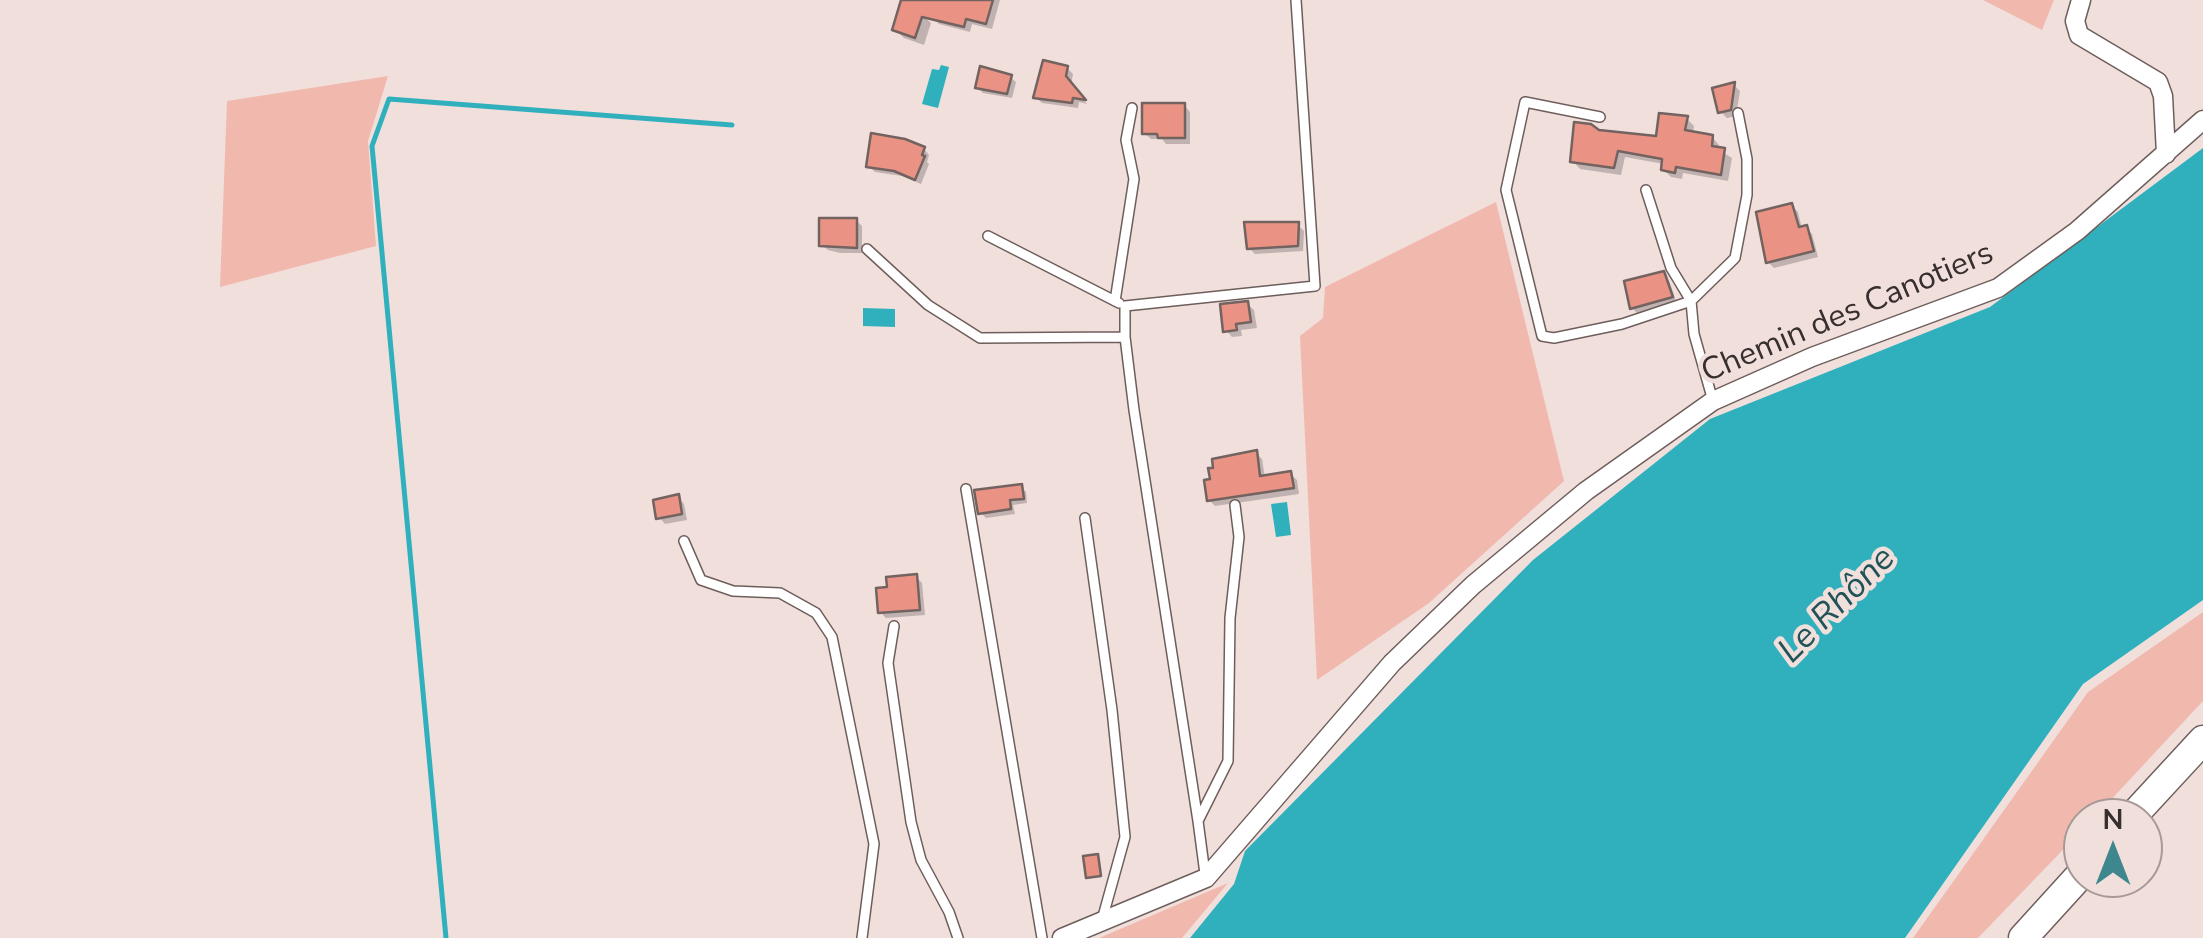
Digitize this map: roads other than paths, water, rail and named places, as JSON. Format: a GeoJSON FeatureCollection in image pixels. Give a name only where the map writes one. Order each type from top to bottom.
{"type":"FeatureCollection","features":[{"type":"Feature","properties":{"kind":"highway"},"geometry":{"type":"LineString","coordinates":[[2150,798],[2203,740]]}},
{"type":"Feature","properties":{"kind":"highway"},"geometry":{"type":"LineString","coordinates":[[2023,938],[2063,894]]}},
{"type":"Feature","properties":{"kind":"street"},"geometry":{"type":"LineString","coordinates":[[2081,0],[2075,21],[2079,36],[2158,82],[2163,96],[2166,154]]}},
{"type":"Feature","properties":{"kind":"street","name":"Chemin des Canotiers"},"geometry":{"type":"LineString","coordinates":[[1062,938],[1206,878],[1392,663],[1473,585],[1586,491],[1714,400],[1812,357],[1998,288],[2077,231],[2203,120]]}},
{"type":"Feature","properties":{"kind":"lane"},"geometry":{"type":"LineString","coordinates":[[988,236],[1120,304],[1315,286],[1296,0]]}},
{"type":"Feature","properties":{"kind":"lane"},"geometry":{"type":"LineString","coordinates":[[1600,117],[1524,102],[1506,190],[1542,336],[1554,338],[1622,324],[1691,301],[1735,258],[1747,195],[1747,160],[1738,113]]}},
{"type":"Feature","properties":{"kind":"lane"},"geometry":{"type":"LineString","coordinates":[[1132,108],[1126,140],[1134,179],[1120,304],[1206,878]]}},
{"type":"Feature","properties":{"kind":"lane"},"geometry":{"type":"LineString","coordinates":[[1646,190],[1671,268],[1691,301],[1694,334],[1714,400]]}},
{"type":"Feature","properties":{"kind":"lane"},"geometry":{"type":"LineString","coordinates":[[867,249],[928,305],[980,338],[1125,336]]}},
{"type":"Feature","properties":{"kind":"lane"},"geometry":{"type":"LineString","coordinates":[[966,489],[1042,938]]}},
{"type":"Feature","properties":{"kind":"lane"},"geometry":{"type":"LineString","coordinates":[[1198,821],[1228,762],[1230,618],[1239,537],[1236,505]]}},
{"type":"Feature","properties":{"kind":"lane"},"geometry":{"type":"LineString","coordinates":[[1085,518],[1125,836],[1101,921]]}},
{"type":"Feature","properties":{"kind":"lane"},"geometry":{"type":"LineString","coordinates":[[684,541],[701,580],[734,592],[780,593],[816,614],[832,637],[874,844],[862,938]]}},
{"type":"Feature","properties":{"kind":"lane"},"geometry":{"type":"LineString","coordinates":[[894,626],[888,663],[911,822],[921,860],[949,912],[958,938]]}},
{"type":"Feature","properties":{"kind":"water"},"geometry":{"type":"Polygon","coordinates":[[[941,65],[949,67],[938,108],[922,104],[932,69],[939,70],[941,65]]]}},
{"type":"Feature","properties":{"kind":"water","name":"Le Rhône"},"geometry":{"type":"Polygon","coordinates":[[[2203,148],[2203,600],[2083,684],[1905,938],[1190,938],[1234,884],[1245,851],[1533,560],[1710,419],[1990,307],[2203,148]]]}},
{"type":"Feature","properties":{"kind":"water"},"geometry":{"type":"Polygon","coordinates":[[[863,308],[895,309],[895,327],[863,326],[863,308]]]}},
{"type":"Feature","properties":{"kind":"water"},"geometry":{"type":"Polygon","coordinates":[[[1287,502],[1291,535],[1276,537],[1271,504],[1287,502]]]}},
{"type":"Feature","properties":{"kind":"waterway"},"geometry":{"type":"LineString","coordinates":[[446,938],[372,146],[389,99],[732,125]]}}]}
